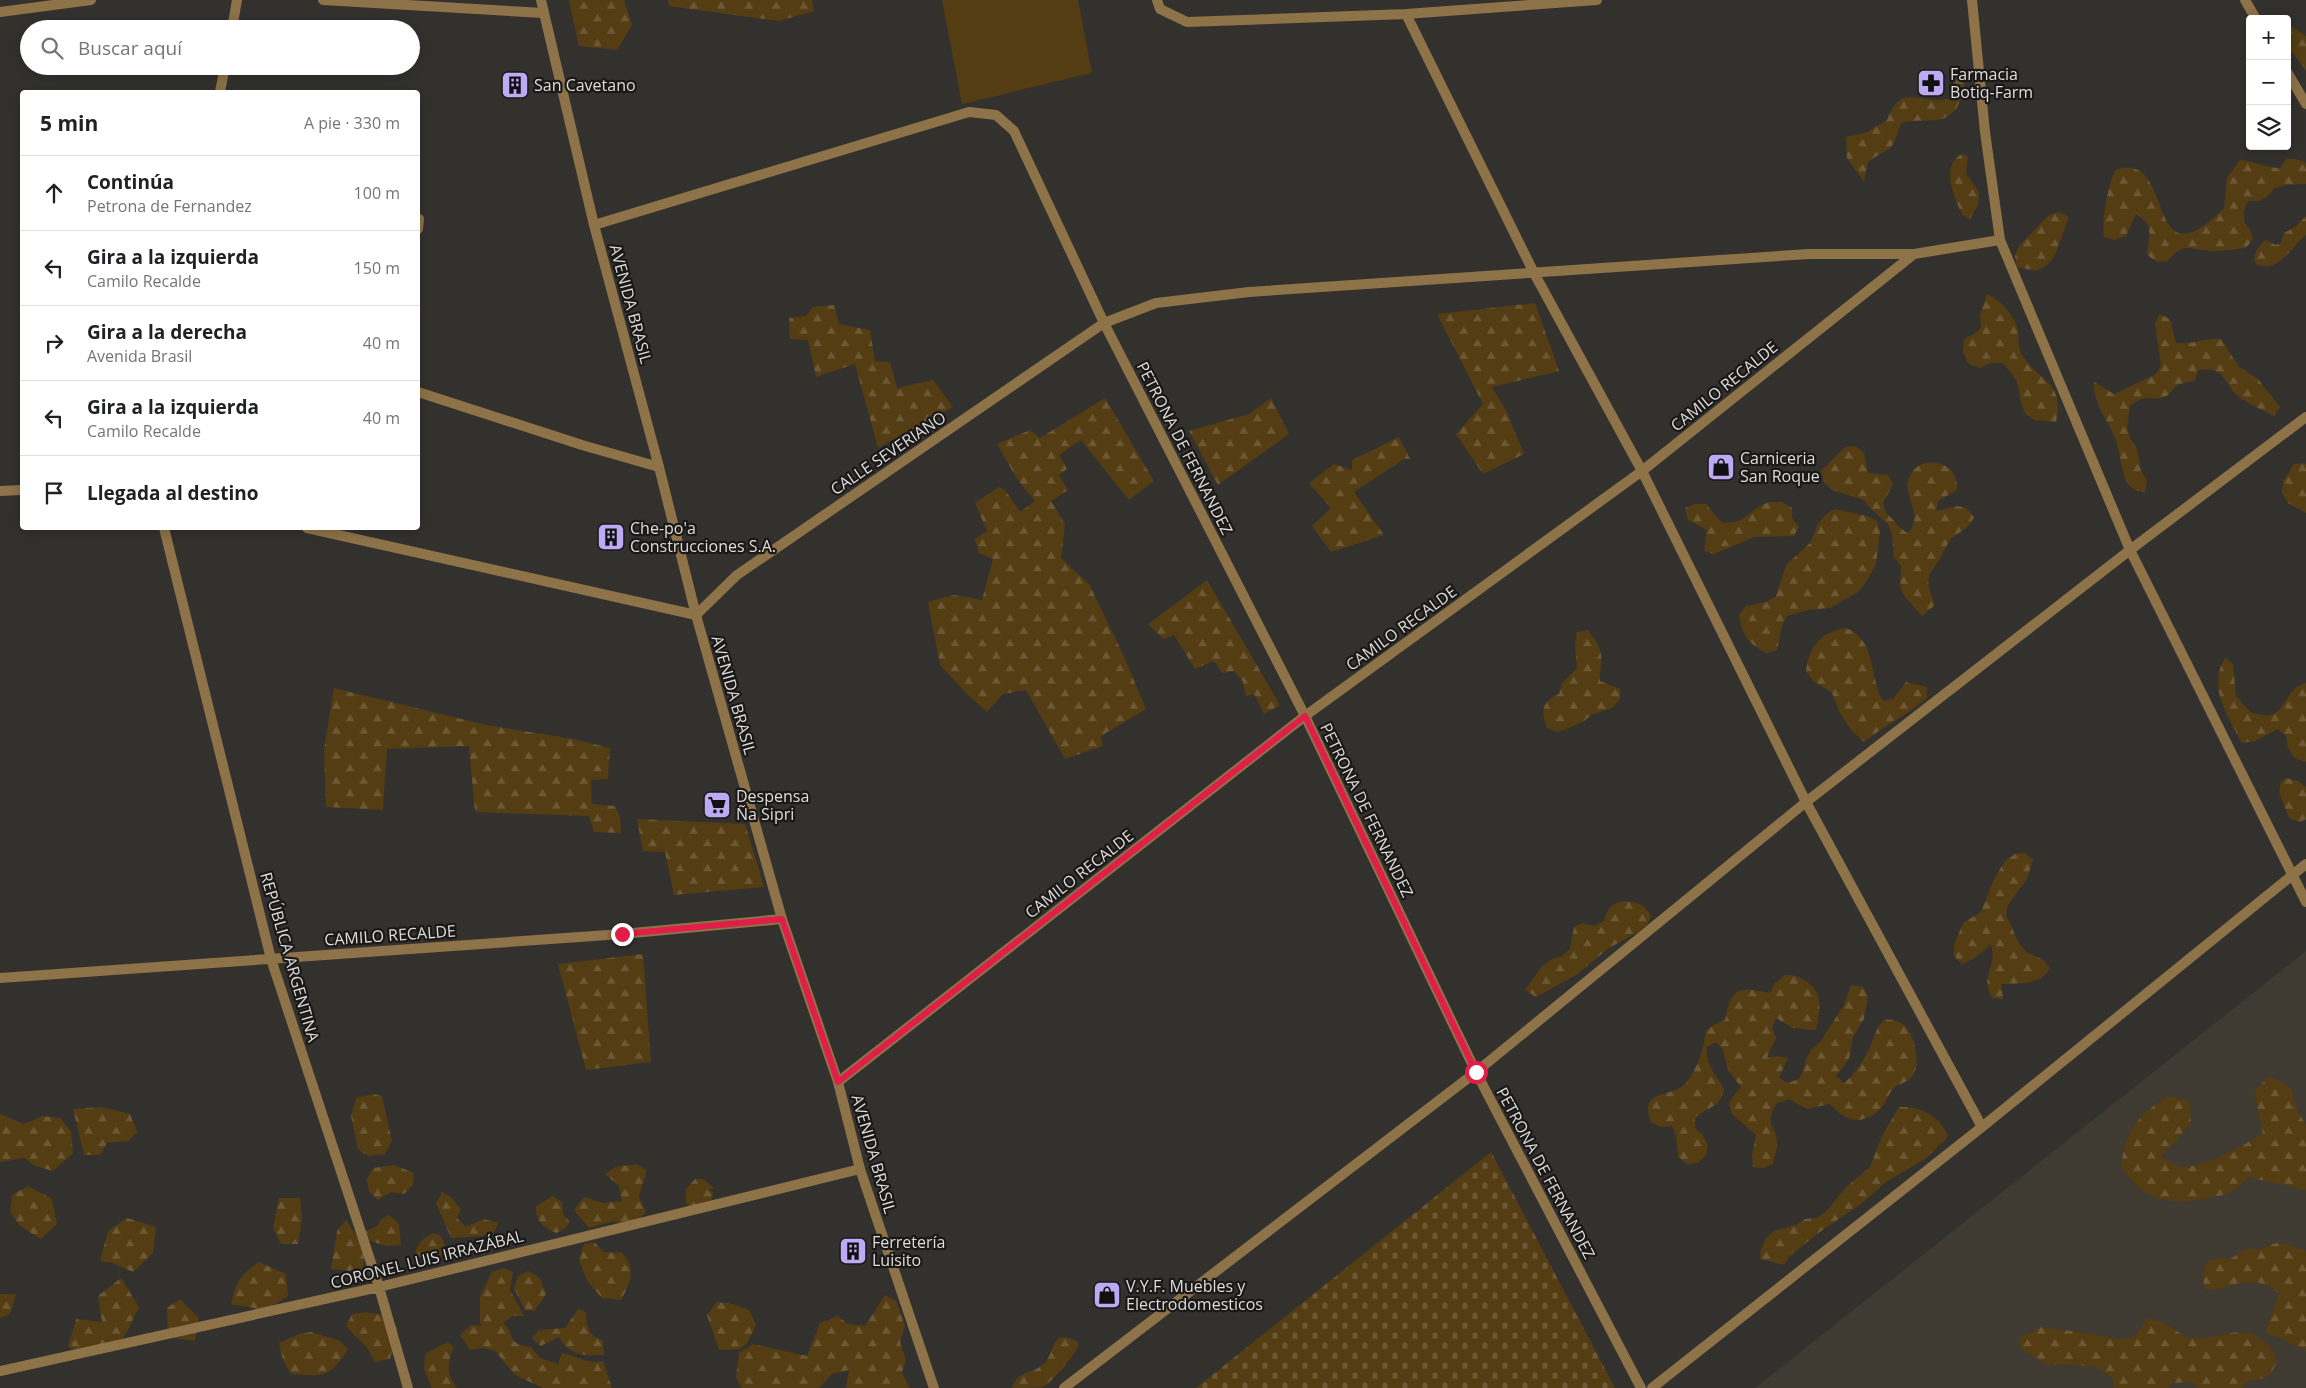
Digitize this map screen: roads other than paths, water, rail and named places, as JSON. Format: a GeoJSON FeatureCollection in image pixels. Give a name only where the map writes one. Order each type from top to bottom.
{"type":"FeatureCollection","features":[{"type":"Feature","properties":{"kind":"street"},"geometry":{"type":"LineString","coordinates":[[0,12],[91,0]]}},
{"type":"Feature","properties":{"kind":"street"},"geometry":{"type":"LineString","coordinates":[[234,20],[237,0]]}},
{"type":"Feature","properties":{"kind":"street"},"geometry":{"type":"LineString","coordinates":[[324,0],[543,13]]}},
{"type":"Feature","properties":{"kind":"street","name":"AVENIDA BRASIL"},"geometry":{"type":"LineString","coordinates":[[540,0],[594,225],[659,467],[696,615],[782,919],[838,1082],[860,1169],[934,1388]]}},
{"type":"Feature","properties":{"kind":"street"},"geometry":{"type":"LineString","coordinates":[[1157,0],[1160,9],[1187,22],[1406,14],[1597,0]]}},
{"type":"Feature","properties":{"kind":"street"},"geometry":{"type":"LineString","coordinates":[[1972,0],[1985,132],[2000,240],[2130,550],[2306,902]]}},
{"type":"Feature","properties":{"kind":"street"},"geometry":{"type":"LineString","coordinates":[[2246,0],[2254,15]]}},
{"type":"Feature","properties":{"kind":"street"},"geometry":{"type":"LineString","coordinates":[[1406,14],[1534,273],[1642,471],[1806,802],[1982,1127]]}},
{"type":"Feature","properties":{"kind":"street"},"geometry":{"type":"LineString","coordinates":[[220,90],[223,75]]}},
{"type":"Feature","properties":{"kind":"street"},"geometry":{"type":"LineString","coordinates":[[2291,79],[2306,104]]}},
{"type":"Feature","properties":{"kind":"street","name":"PETRONA DE FERNANDEZ"},"geometry":{"type":"LineString","coordinates":[[594,225],[969,112],[996,115],[1014,131],[1104,323],[1305,716],[1476,1072],[1641,1388]]}},
{"type":"Feature","properties":{"kind":"street","name":"CAMILO RECALDE"},"geometry":{"type":"LineString","coordinates":[[838,1082],[1305,716],[1642,471],[1914,254],[2000,240]]}},
{"type":"Feature","properties":{"kind":"street","name":"CALLE SEVERIANO"},"geometry":{"type":"LineString","coordinates":[[696,615],[737,575],[1104,323],[1156,303],[1248,292],[1809,254],[1914,254]]}},
{"type":"Feature","properties":{"kind":"street"},"geometry":{"type":"LineString","coordinates":[[420,393],[582,445],[659,467]]}},
{"type":"Feature","properties":{"kind":"street"},"geometry":{"type":"LineString","coordinates":[[1064,1388],[1476,1072],[1806,802],[2130,550],[2306,417]]}},
{"type":"Feature","properties":{"kind":"street"},"geometry":{"type":"LineString","coordinates":[[0,492],[20,490]]}},
{"type":"Feature","properties":{"kind":"street","name":"REPÚBLICA ARGENTINA"},"geometry":{"type":"LineString","coordinates":[[164,530],[271,958],[380,1287],[408,1388]]}},
{"type":"Feature","properties":{"kind":"street"},"geometry":{"type":"LineString","coordinates":[[316,530],[696,615]]}},
{"type":"Feature","properties":{"kind":"street"},"geometry":{"type":"LineString","coordinates":[[1652,1388],[1982,1127],[2306,864]]}},
{"type":"Feature","properties":{"kind":"street","name":"CAMILO RECALDE"},"geometry":{"type":"LineString","coordinates":[[0,978],[622,934],[782,919]]}},
{"type":"Feature","properties":{"kind":"street","name":"CORONEL LUIS IRRAZÁBAL"},"geometry":{"type":"LineString","coordinates":[[0,1371],[380,1287],[860,1169]]}},
{"type":"Feature","properties":{"kind":"place","name":"Farmacia Botiq-Farm"},"geometry":{"type":"Point","coordinates":[1931,83]}},
{"type":"Feature","properties":{"kind":"place","name":"San Cavetano"},"geometry":{"type":"Point","coordinates":[515,85]}},
{"type":"Feature","properties":{"kind":"place","name":"Carniceria San Roque"},"geometry":{"type":"Point","coordinates":[1721,467]}},
{"type":"Feature","properties":{"kind":"place","name":"Che-po'a Construcciones S.A."},"geometry":{"type":"Point","coordinates":[611,537]}},
{"type":"Feature","properties":{"kind":"place","name":"Despensa Ña Sipri"},"geometry":{"type":"Point","coordinates":[717,805]}},
{"type":"Feature","properties":{"kind":"place","name":"Ferretería Luisito"},"geometry":{"type":"Point","coordinates":[853,1251]}},
{"type":"Feature","properties":{"kind":"place","name":"V.Y.F. Muebles y Electrodomesticos"},"geometry":{"type":"Point","coordinates":[1107,1295]}}]}
